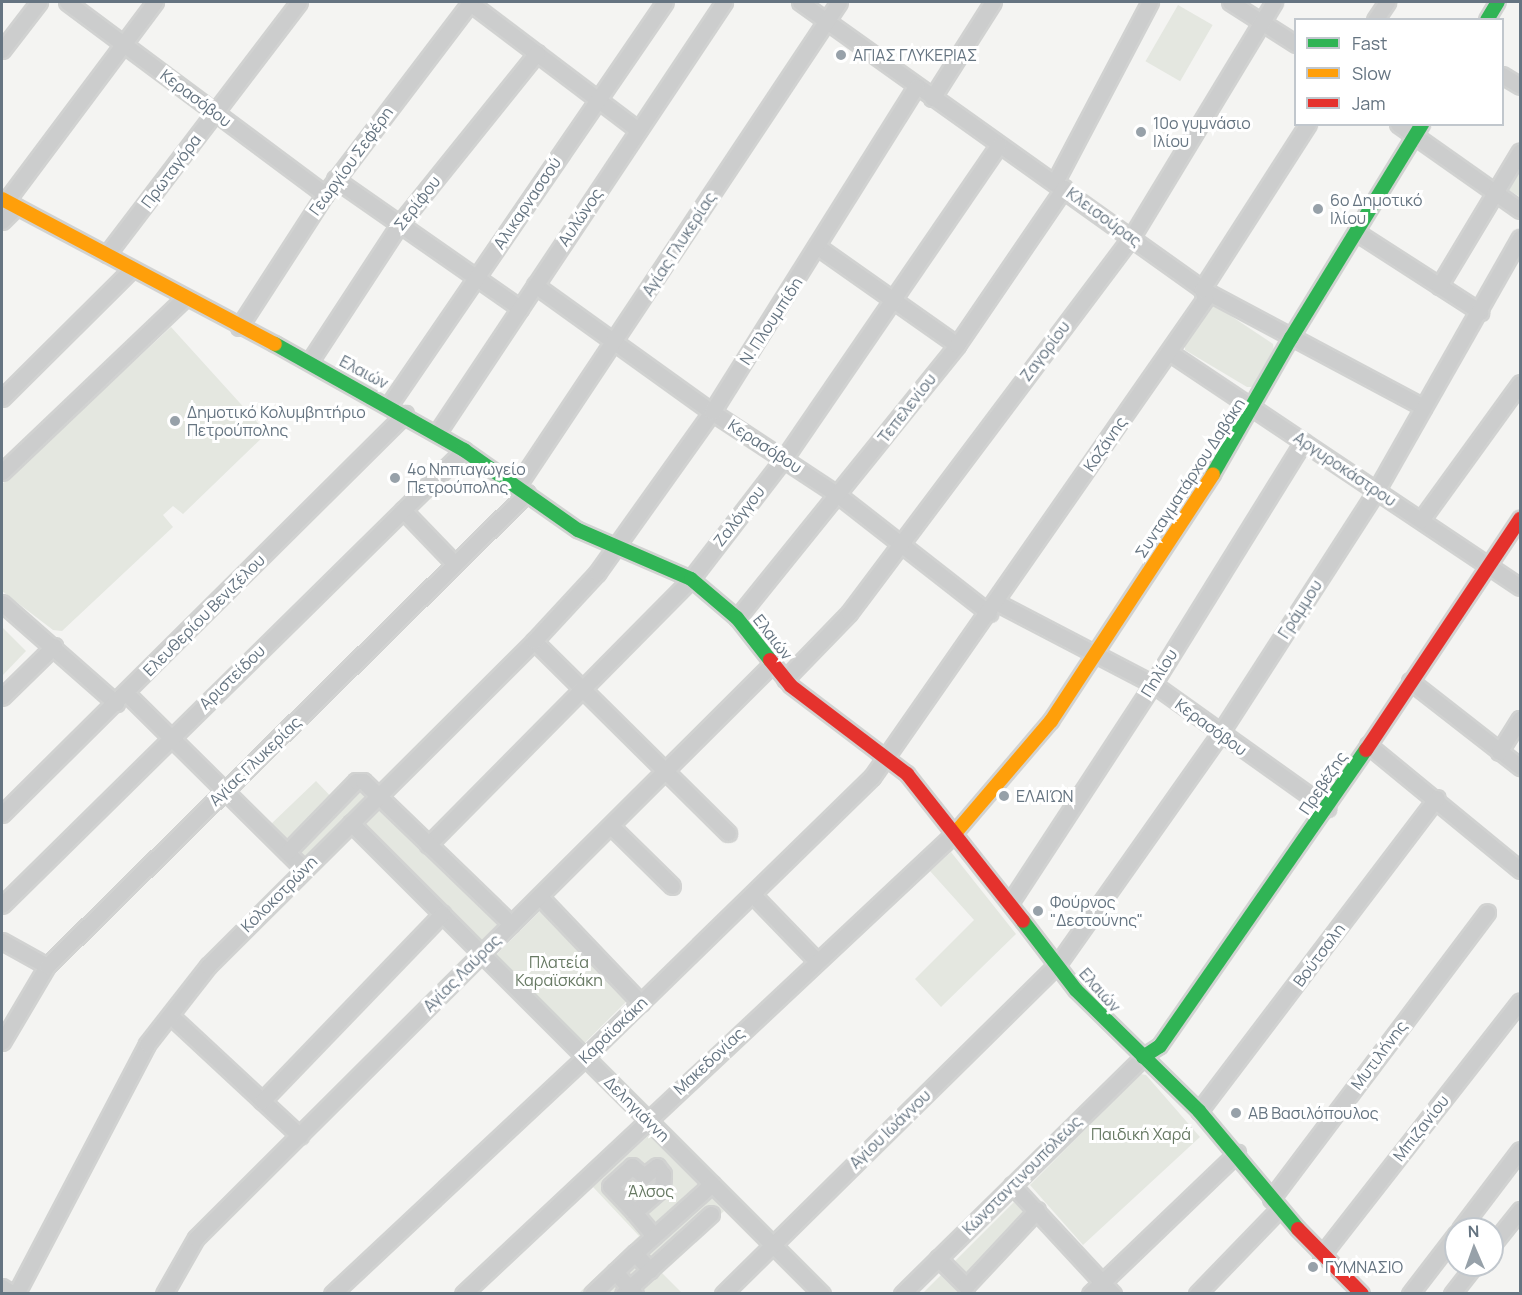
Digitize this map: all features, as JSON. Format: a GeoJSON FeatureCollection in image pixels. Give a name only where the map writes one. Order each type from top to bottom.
{"type":"FeatureCollection","features":[{"type":"Feature","properties":{"kind":"street"},"geometry":{"type":"LineString","coordinates":[[2,50],[39,2]]}},
{"type":"Feature","properties":{"kind":"street","name":"Κερασόβου"},"geometry":{"type":"LineString","coordinates":[[67,2],[325,194]]}},
{"type":"Feature","properties":{"kind":"street"},"geometry":{"type":"LineString","coordinates":[[2,221],[8,202],[155,2]]}},
{"type":"Feature","properties":{"kind":"street","name":"Πρωταγόρα"},"geometry":{"type":"LineString","coordinates":[[107,254],[299,2]]}},
{"type":"Feature","properties":{"kind":"street"},"geometry":{"type":"LineString","coordinates":[[470,2],[638,130]]}},
{"type":"Feature","properties":{"kind":"street","name":"Γεωργίου Σεφέρη"},"geometry":{"type":"LineString","coordinates":[[239,327],[335,179],[470,2]]}},
{"type":"Feature","properties":{"kind":"street","name":"Αλικαρνασσού"},"geometry":{"type":"LineString","coordinates":[[389,405],[666,2]]}},
{"type":"Feature","properties":{"kind":"street","name":"Αυλώνος"},"geometry":{"type":"LineString","coordinates":[[437,433],[724,2]]}},
{"type":"Feature","properties":{"kind":"street","name":"Κλεισούρας"},"geometry":{"type":"LineString","coordinates":[[800,2],[932,99],[1060,185],[1202,289],[1423,407]]}},
{"type":"Feature","properties":{"kind":"street","name":"Αγίας Γλυκερίας"},"geometry":{"type":"LineString","coordinates":[[2,1042],[47,966],[454,562],[522,490],[615,342],[839,2]]}},
{"type":"Feature","properties":{"kind":"street"},"geometry":{"type":"LineString","coordinates":[[932,99],[993,2]]}},
{"type":"Feature","properties":{"kind":"street","name":"Τεπελενίου"},"geometry":{"type":"LineString","coordinates":[[737,618],[957,345],[1060,185],[1150,2]]}},
{"type":"Feature","properties":{"kind":"street"},"geometry":{"type":"LineString","coordinates":[[1230,2],[1262,20],[1294,43]]}},
{"type":"Feature","properties":{"kind":"street","name":"Ζαγορίου"},"geometry":{"type":"LineString","coordinates":[[785,679],[849,613],[900,541],[1131,238],[1274,2]]}},
{"type":"Feature","properties":{"kind":"street"},"geometry":{"type":"LineString","coordinates":[[1376,18],[1387,2]]}},
{"type":"Feature","properties":{"kind":"street"},"geometry":{"type":"LineString","coordinates":[[1488,18],[1498,2]]}},
{"type":"Feature","properties":{"kind":"street","name":"Σερίφου"},"geometry":{"type":"LineString","coordinates":[[310,361],[401,222],[537,53]]}},
{"type":"Feature","properties":{"kind":"street"},"geometry":{"type":"LineString","coordinates":[[1504,76],[1521,86]]}},
{"type":"Feature","properties":{"kind":"street","name":"N. Πλουμπίδη"},"geometry":{"type":"LineString","coordinates":[[615,549],[712,412],[818,247],[916,87]]}},
{"type":"Feature","properties":{"kind":"street","name":"Κοζάνης"},"geometry":{"type":"LineString","coordinates":[[887,759],[1205,299],[1202,289],[1307,126]]}},
{"type":"Feature","properties":{"kind":"street"},"geometry":{"type":"LineString","coordinates":[[1400,126],[1414,138],[1521,210]]}},
{"type":"Feature","properties":{"kind":"street","name":"Συνταγματάρχου Δαβάκη"},"geometry":{"type":"LineString","coordinates":[[957,831],[1051,721],[1095,655],[1255,409],[1291,338],[1421,126]]}},
{"type":"Feature","properties":{"kind":"street","name":"Ζαλόγγου"},"geometry":{"type":"LineString","coordinates":[[428,845],[692,579],[785,457],[999,145]]}},
{"type":"Feature","properties":{"kind":"street"},"geometry":{"type":"LineString","coordinates":[[1439,286],[1521,151]]}},
{"type":"Feature","properties":{"kind":"street"},"geometry":{"type":"LineString","coordinates":[[335,179],[401,222],[520,308]]}},
{"type":"Feature","properties":{"kind":"street","name":"Ελαιών"},"geometry":{"type":"LineString","coordinates":[[8,202],[239,327],[310,361],[405,414],[464,450],[578,530],[615,549],[692,579],[737,618],[785,679],[912,780],[957,831],[1096,1012],[1199,1110],[1237,1154],[1275,1204],[1321,1256],[1362,1293]]}},
{"type":"Feature","properties":{"kind":"street"},"geometry":{"type":"LineString","coordinates":[[1356,232],[1480,312]]}},
{"type":"Feature","properties":{"kind":"street","name":"Γράμμου"},"geometry":{"type":"LineString","coordinates":[[1058,965],[1219,735],[1376,491],[1521,238]]}},
{"type":"Feature","properties":{"kind":"street"},"geometry":{"type":"LineString","coordinates":[[818,247],[957,345]]}},
{"type":"Feature","properties":{"kind":"street"},"geometry":{"type":"LineString","coordinates":[[2,398],[132,269]]}},
{"type":"Feature","properties":{"kind":"street","name":"Κερασόβου"},"geometry":{"type":"LineString","coordinates":[[536,285],[712,412],[785,457],[992,607],[1153,684],[1219,735],[1327,808]]}},
{"type":"Feature","properties":{"kind":"street"},"geometry":{"type":"LineString","coordinates":[[2,472],[185,298]]}},
{"type":"Feature","properties":{"kind":"street","name":"Αργυροκάστρου"},"geometry":{"type":"LineString","coordinates":[[1168,352],[1521,587]]}},
{"type":"Feature","properties":{"kind":"street"},"geometry":{"type":"LineString","coordinates":[[1421,520],[1521,383]]}},
{"type":"Feature","properties":{"kind":"street","name":"Ελευθερίου Βενιζέλου"},"geometry":{"type":"LineString","coordinates":[[2,814],[405,414]]}},
{"type":"Feature","properties":{"kind":"street","name":"Πηλίου"},"geometry":{"type":"LineString","coordinates":[[1011,901],[1153,684],[1303,442]]}},
{"type":"Feature","properties":{"kind":"street","name":"Αριστείδου"},"geometry":{"type":"LineString","coordinates":[[2,905],[170,737],[464,450]]}},
{"type":"Feature","properties":{"kind":"street"},"geometry":{"type":"LineString","coordinates":[[403,510],[454,562]]}},
{"type":"Feature","properties":{"kind":"street","name":"Πρεβέζης"},"geometry":{"type":"LineString","coordinates":[[1143,1058],[1160,1046],[1327,808],[1410,681],[1521,519]]}},
{"type":"Feature","properties":{"kind":"street","name":"Κολοκοτρώνη"},"geometry":{"type":"LineString","coordinates":[[14,1293],[138,1059],[208,966],[534,641],[615,549]]}},
{"type":"Feature","properties":{"kind":"street"},"geometry":{"type":"LineString","coordinates":[[2,603],[170,737],[304,869]]}},
{"type":"Feature","properties":{"kind":"street"},"geometry":{"type":"LineString","coordinates":[[534,641],[586,688],[729,833]]}},
{"type":"Feature","properties":{"kind":"street"},"geometry":{"type":"LineString","coordinates":[[2,697],[54,646]]}},
{"type":"Feature","properties":{"kind":"street","name":"Αγίας Λαύρας"},"geometry":{"type":"LineString","coordinates":[[164,1293],[196,1239],[511,924],[541,898],[774,663]]}},
{"type":"Feature","properties":{"kind":"street"},"geometry":{"type":"LineString","coordinates":[[1410,681],[1521,767]]}},
{"type":"Feature","properties":{"kind":"street"},"geometry":{"type":"LineString","coordinates":[[1499,752],[1521,719]]}},
{"type":"Feature","properties":{"kind":"street"},"geometry":{"type":"LineString","coordinates":[[1368,745],[1437,798],[1521,870]]}},
{"type":"Feature","properties":{"kind":"street","name":"Καραϊσκάκη"},"geometry":{"type":"LineString","coordinates":[[340,1291],[754,896],[887,759]]}},
{"type":"Feature","properties":{"kind":"street"},"geometry":{"type":"LineString","coordinates":[[287,852],[356,781],[363,781],[511,924]]}},
{"type":"Feature","properties":{"kind":"street","name":"Βούτσαλη"},"geometry":{"type":"LineString","coordinates":[[1199,1110],[1437,798]]}},
{"type":"Feature","properties":{"kind":"street","name":"Δεληγιάννη"},"geometry":{"type":"LineString","coordinates":[[351,823],[822,1293]]}},
{"type":"Feature","properties":{"kind":"street"},"geometry":{"type":"LineString","coordinates":[[612,827],[672,885]]}},
{"type":"Feature","properties":{"kind":"street","name":"Μακεδονίας"},"geometry":{"type":"LineString","coordinates":[[463,1293],[816,960],[957,831]]}},
{"type":"Feature","properties":{"kind":"street"},"geometry":{"type":"LineString","coordinates":[[754,896],[816,960]]}},
{"type":"Feature","properties":{"kind":"street"},"geometry":{"type":"LineString","coordinates":[[541,898],[641,1003]]}},
{"type":"Feature","properties":{"kind":"street","name":"Μυτιλήνης"},"geometry":{"type":"LineString","coordinates":[[1197,1293],[1275,1204],[1486,912]]}},
{"type":"Feature","properties":{"kind":"street"},"geometry":{"type":"LineString","coordinates":[[262,1101],[441,914]]}},
{"type":"Feature","properties":{"kind":"street"},"geometry":{"type":"LineString","coordinates":[[2,940],[47,966]]}},
{"type":"Feature","properties":{"kind":"street","name":"Αγίου Ιωάννου"},"geometry":{"type":"LineString","coordinates":[[723,1293],[1058,965]]}},
{"type":"Feature","properties":{"kind":"street","name":"Μπιζανίου"},"geometry":{"type":"LineString","coordinates":[[1321,1256],[1521,1001]]}},
{"type":"Feature","properties":{"kind":"street"},"geometry":{"type":"LineString","coordinates":[[171,1016],[300,1136]]}},
{"type":"Feature","properties":{"kind":"street","name":"Κωνσταντινουπόλεως"},"geometry":{"type":"LineString","coordinates":[[902,1293],[1143,1058]]}},
{"type":"Feature","properties":{"kind":"street"},"geometry":{"type":"LineString","coordinates":[[1469,1217],[1521,1150]]}},
{"type":"Feature","properties":{"kind":"street"},"geometry":{"type":"LineString","coordinates":[[1090,1293],[1237,1154]]}},
{"type":"Feature","properties":{"kind":"street"},"geometry":{"type":"LineString","coordinates":[[608,1156],[623,1174]]}},
{"type":"Feature","properties":{"kind":"street"},"geometry":{"type":"LineString","coordinates":[[634,1212],[662,1188],[663,1174],[657,1166],[644,1176],[632,1166],[610,1186],[654,1236]]}},
{"type":"Feature","properties":{"kind":"street"},"geometry":{"type":"LineString","coordinates":[[592,1293],[712,1184]]}},
{"type":"Feature","properties":{"kind":"street"},"geometry":{"type":"LineString","coordinates":[[1012,1185],[1113,1293]]}},
{"type":"Feature","properties":{"kind":"street"},"geometry":{"type":"LineString","coordinates":[[696,1198],[711,1214]]}},
{"type":"Feature","properties":{"kind":"street"},"geometry":{"type":"LineString","coordinates":[[615,1272],[629,1292],[727,1199]]}},
{"type":"Feature","properties":{"kind":"street"},"geometry":{"type":"LineString","coordinates":[[938,1258],[962,1290],[1037,1210]]}},
{"type":"Feature","properties":{"kind":"street"},"geometry":{"type":"LineString","coordinates":[[1504,1231],[1521,1210]]}},
{"type":"Feature","properties":{"kind":"street"},"geometry":{"type":"LineString","coordinates":[[1410,1293],[1444,1249]]}},
{"type":"Feature","properties":{"kind":"street"},"geometry":{"type":"LineString","coordinates":[[635,1254],[650,1270]]}},
{"type":"Feature","properties":{"kind":"street"},"geometry":{"type":"LineString","coordinates":[[1452,1293],[1465,1277]]}},
{"type":"Feature","properties":{"kind":"street"},"geometry":{"type":"LineString","coordinates":[[2,1287],[14,1293]]}},
{"type":"Feature","properties":{"kind":"green space"},"geometry":{"type":"Polygon","coordinates":[[[1178,5],[1213,25],[1180,81],[1146,61],[1178,5]]]}},
{"type":"Feature","properties":{"kind":"green space"},"geometry":{"type":"Polygon","coordinates":[[[1520,161],[1520,197],[1504,187],[1520,161]]]}},
{"type":"Feature","properties":{"kind":"green space"},"geometry":{"type":"Polygon","coordinates":[[[1213,304],[1273,344],[1274,351],[1255,387],[1247,387],[1185,350],[1185,343],[1213,304]]]}},
{"type":"Feature","properties":{"kind":"green space"},"geometry":{"type":"Polygon","coordinates":[[[171,327],[267,433],[183,514],[173,506],[163,515],[173,527],[62,631],[53,630],[2,591],[2,484],[171,327]]]}},
{"type":"Feature","properties":{"kind":"green space"},"geometry":{"type":"Polygon","coordinates":[[[2,627],[26,651],[2,676],[2,627]]]}},
{"type":"Feature","properties":{"kind":"green space"},"geometry":{"type":"Polygon","coordinates":[[[316,781],[338,804],[357,785],[368,796],[305,859],[270,825],[316,781]]]}},
{"type":"Feature","properties":{"kind":"green space"},"geometry":{"type":"Polygon","coordinates":[[[381,806],[498,923],[479,943],[361,826],[381,806]]]}},
{"type":"Feature","properties":{"kind":"green space"},"geometry":{"type":"Polygon","coordinates":[[[951,852],[1016,934],[941,1007],[915,979],[974,920],[930,871],[951,852]]]}},
{"type":"Feature","properties":{"kind":"green space","name":"Πλατεία Καραϊσκάκη"},"geometry":{"type":"Polygon","coordinates":[[[543,908],[631,996],[585,1043],[496,955],[543,908]]]}},
{"type":"Feature","properties":{"kind":"green space","name":"Παιδική Χαρά"},"geometry":{"type":"Polygon","coordinates":[[[1140,1074],[1146,1075],[1200,1137],[1083,1245],[1030,1185],[1140,1074]]]}},
{"type":"Feature","properties":{"kind":"green space","name":"Άλσος"},"geometry":{"type":"Polygon","coordinates":[[[650,1134],[724,1211],[660,1271],[682,1293],[578,1294],[639,1236],[593,1187],[650,1134]]]}},
{"type":"Feature","properties":{"kind":"green space"},"geometry":{"type":"Polygon","coordinates":[[[1014,1202],[1034,1221],[966,1293],[922,1294],[1014,1202]]]}},
{"type":"Feature","properties":{"kind":"traffic: fast"},"geometry":{"type":"LineString","coordinates":[[1488,18],[1498,2]]}},
{"type":"Feature","properties":{"kind":"traffic: fast"},"geometry":{"type":"LineString","coordinates":[[1213,474],[1291,338],[1421,126]]}},
{"type":"Feature","properties":{"kind":"traffic: fast"},"geometry":{"type":"LineString","coordinates":[[275,344],[464,450],[578,530],[691,579],[737,618],[770,660]]}},
{"type":"Feature","properties":{"kind":"traffic: fast"},"geometry":{"type":"LineString","coordinates":[[1143,1057],[1160,1046],[1366,750]]}},
{"type":"Feature","properties":{"kind":"traffic: fast"},"geometry":{"type":"LineString","coordinates":[[1023,921],[1076,990],[1199,1111],[1298,1229]]}},
{"type":"Feature","properties":{"kind":"traffic: slow"},"geometry":{"type":"LineString","coordinates":[[2,199],[275,344]]}},
{"type":"Feature","properties":{"kind":"traffic: slow"},"geometry":{"type":"LineString","coordinates":[[957,831],[1051,721],[1213,474]]}},
{"type":"Feature","properties":{"kind":"traffic: jam"},"geometry":{"type":"LineString","coordinates":[[1366,750],[1520,519]]}},
{"type":"Feature","properties":{"kind":"traffic: jam"},"geometry":{"type":"LineString","coordinates":[[770,660],[791,686],[907,774],[1023,921]]}},
{"type":"Feature","properties":{"kind":"traffic: jam"},"geometry":{"type":"LineString","coordinates":[[1298,1229],[1362,1294]]}},
{"type":"Feature","properties":{"kind":"place","name":"ΑΓΙΑΣ ΓΛΥΚΕΡΙΑΣ"},"geometry":{"type":"Point","coordinates":[841,55]}},
{"type":"Feature","properties":{"kind":"place","name":"10ο γυμνάσιο Ιλίου"},"geometry":{"type":"Point","coordinates":[1141,132]}},
{"type":"Feature","properties":{"kind":"place","name":"6ο Δημοτικό Ιλίου"},"geometry":{"type":"Point","coordinates":[1318,209]}},
{"type":"Feature","properties":{"kind":"place","name":"Δημοτικό Κολυμβητήριο Πετρούπολης"},"geometry":{"type":"Point","coordinates":[175,421]}},
{"type":"Feature","properties":{"kind":"place","name":"4ο Νηπιαγωγείο Πετρούπολης"},"geometry":{"type":"Point","coordinates":[395,478]}},
{"type":"Feature","properties":{"kind":"place","name":"ΕΛΑΙΏΝ"},"geometry":{"type":"Point","coordinates":[1004,796]}},
{"type":"Feature","properties":{"kind":"place","name":"Φούρνος \"Δεστούνης\""},"geometry":{"type":"Point","coordinates":[1038,911]}},
{"type":"Feature","properties":{"kind":"place","name":"ΑΒ Βασιλόπουλος"},"geometry":{"type":"Point","coordinates":[1236,1113]}},
{"type":"Feature","properties":{"kind":"place","name":"ΓΥΜΝΑΣΙΟ"},"geometry":{"type":"Point","coordinates":[1313,1267]}}]}
